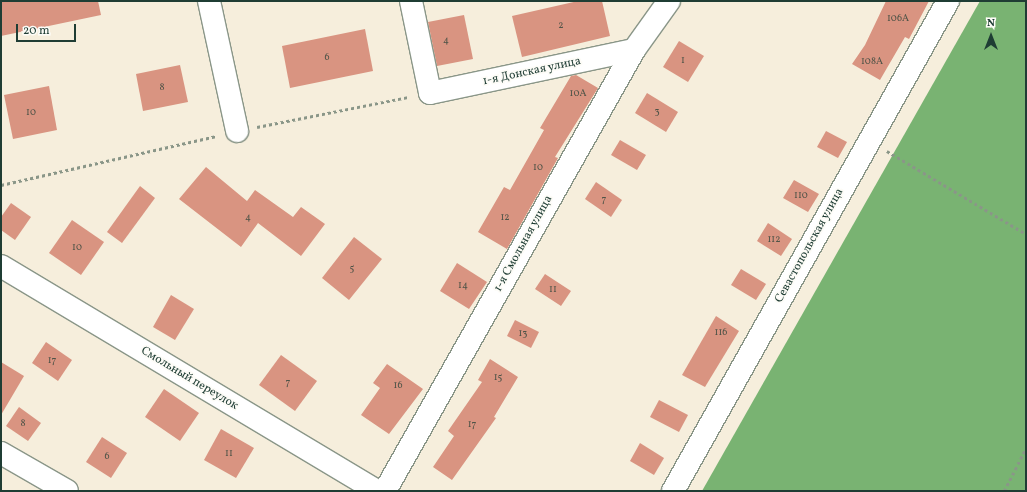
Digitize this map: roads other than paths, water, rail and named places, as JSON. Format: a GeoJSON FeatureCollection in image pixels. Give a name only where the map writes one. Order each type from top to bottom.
{"type":"FeatureCollection","features":[{"type":"Feature","properties":{"kind":"street"},"geometry":{"type":"LineString","coordinates":[[209,1],[237,131]]}},
{"type":"Feature","properties":{"kind":"street","name":"1-я Донская улица"},"geometry":{"type":"LineString","coordinates":[[411,1],[430,93],[634,50]]}},
{"type":"Feature","properties":{"kind":"street","name":"1-я Смольная улица"},"geometry":{"type":"LineString","coordinates":[[385,491],[634,50],[669,1]]}},
{"type":"Feature","properties":{"kind":"street","name":"Севастопольская улица"},"geometry":{"type":"LineString","coordinates":[[673,491],[948,1]]}},
{"type":"Feature","properties":{"kind":"street","name":"Смольный переулок"},"geometry":{"type":"LineString","coordinates":[[1,266],[377,491]]}},
{"type":"Feature","properties":{"kind":"street"},"geometry":{"type":"LineString","coordinates":[[1,453],[67,491]]}}]}
